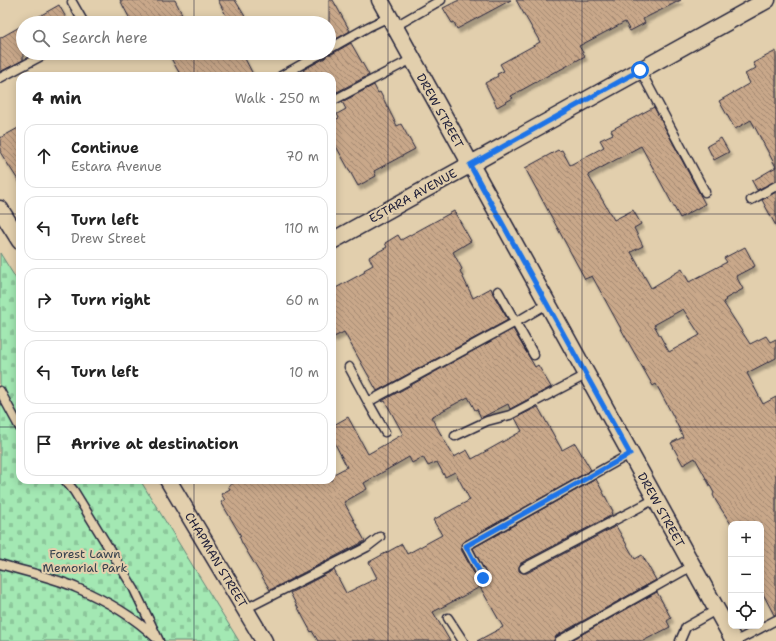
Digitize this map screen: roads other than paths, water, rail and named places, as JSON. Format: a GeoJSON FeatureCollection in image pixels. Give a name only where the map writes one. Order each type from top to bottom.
{"type":"FeatureCollection","features":[{"type":"Feature","properties":{"kind":"street","name":"DREW STREET"},"geometry":{"type":"LineString","coordinates":[[380,0],[716,610],[735,641]]}},
{"type":"Feature","properties":{"kind":"street","name":"ESTARA AVENUE"},"geometry":{"type":"LineString","coordinates":[[336,239],[767,0]]}},
{"type":"Feature","properties":{"kind":"street"},"geometry":{"type":"LineString","coordinates":[[0,209],[16,235]]}},
{"type":"Feature","properties":{"kind":"street","name":"CHAPMAN STREET"},"geometry":{"type":"LineString","coordinates":[[170,484],[264,641]]}},
{"type":"Feature","properties":{"kind":"lane"},"geometry":{"type":"LineString","coordinates":[[336,45],[368,27],[392,22],[442,0]]}},
{"type":"Feature","properties":{"kind":"lane"},"geometry":{"type":"LineString","coordinates":[[72,2],[80,16]]}},
{"type":"Feature","properties":{"kind":"lane"},"geometry":{"type":"LineString","coordinates":[[336,99],[412,59]]}},
{"type":"Feature","properties":{"kind":"lane"},"geometry":{"type":"LineString","coordinates":[[0,78],[34,60]]}},
{"type":"Feature","properties":{"kind":"lane"},"geometry":{"type":"LineString","coordinates":[[288,72],[310,60]]}},
{"type":"Feature","properties":{"kind":"lane"},"geometry":{"type":"LineString","coordinates":[[640,70],[705,192]]}},
{"type":"Feature","properties":{"kind":"lane"},"geometry":{"type":"LineString","coordinates":[[751,200],[776,186]]}},
{"type":"Feature","properties":{"kind":"lane"},"geometry":{"type":"LineString","coordinates":[[498,291],[534,355]]}},
{"type":"Feature","properties":{"kind":"lane"},"geometry":{"type":"LineString","coordinates":[[368,402],[547,304]]}},
{"type":"Feature","properties":{"kind":"lane"},"geometry":{"type":"LineString","coordinates":[[349,367],[385,432]]}},
{"type":"Feature","properties":{"kind":"lane"},"geometry":{"type":"LineString","coordinates":[[455,436],[487,420],[510,415],[586,375]]}},
{"type":"Feature","properties":{"kind":"lane"},"geometry":{"type":"LineString","coordinates":[[0,391],[16,421]]}},
{"type":"Feature","properties":{"kind":"lane"},"geometry":{"type":"LineString","coordinates":[[483,578],[466,546],[630,454]]}},
{"type":"Feature","properties":{"kind":"lane"},"geometry":{"type":"LineString","coordinates":[[68,484],[134,589],[159,641]]}},
{"type":"Feature","properties":{"kind":"lane"},"geometry":{"type":"LineString","coordinates":[[524,568],[655,499]]}},
{"type":"Feature","properties":{"kind":"lane"},"geometry":{"type":"LineString","coordinates":[[245,609],[367,547],[380,537]]}},
{"type":"Feature","properties":{"kind":"lane"},"geometry":{"type":"LineString","coordinates":[[0,564],[76,587],[130,616],[159,641]]}},
{"type":"Feature","properties":{"kind":"lane"},"geometry":{"type":"LineString","coordinates":[[559,641],[692,566]]}},
{"type":"Feature","properties":{"kind":"lane"},"geometry":{"type":"LineString","coordinates":[[680,641],[686,627],[716,610]]}},
{"type":"Feature","properties":{"kind":"lane"},"geometry":{"type":"LineString","coordinates":[[448,618],[463,641]]}},
{"type":"Feature","properties":{"kind":"lane"},"geometry":{"type":"LineString","coordinates":[[735,641],[776,620]]}},
{"type":"Feature","properties":{"kind":"park label","name":"Forest Lawn Memorial Park"},"geometry":{"type":"Point","coordinates":[85,561]}}]}
